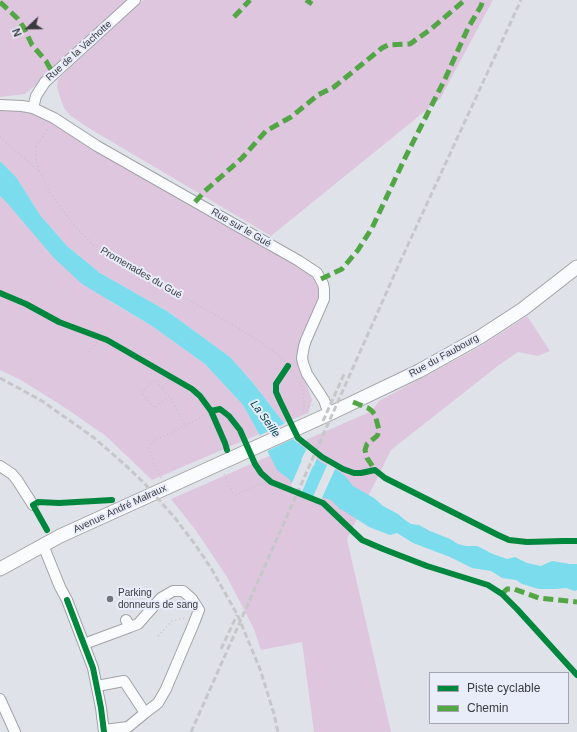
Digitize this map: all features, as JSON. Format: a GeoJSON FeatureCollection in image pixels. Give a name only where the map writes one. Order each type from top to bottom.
{"type":"FeatureCollection","features":[{"type":"Feature","properties":{"kind":"main road","name":"Rue du Faubourg"},"geometry":{"type":"LineString","coordinates":[[242,453],[419,371],[480,337],[528,305],[577,267]]}},
{"type":"Feature","properties":{"kind":"main road","name":"Avenue André Malraux"},"geometry":{"type":"LineString","coordinates":[[0,569],[60,536],[242,453]]}},
{"type":"Feature","properties":{"kind":"street","name":"Rue de la Vachotte"},"geometry":{"type":"LineString","coordinates":[[33,108],[36,96],[45,82],[135,0]]}},
{"type":"Feature","properties":{"kind":"street","name":"Rue sur le Gué"},"geometry":{"type":"LineString","coordinates":[[0,105],[33,108],[54,118],[97,146],[299,261],[317,273],[323,284],[324,299],[306,340],[302,358],[307,374],[324,400],[329,414]]}},
{"type":"Feature","properties":{"kind":"street"},"geometry":{"type":"LineString","coordinates":[[0,466],[12,474],[33,505]]}},
{"type":"Feature","properties":{"kind":"street"},"geometry":{"type":"LineString","coordinates":[[43,545],[60,587],[67,600],[93,668],[104,731],[128,727],[158,703],[166,689],[199,610],[183,591],[173,591],[161,598],[138,624],[128,623],[84,644]]}},
{"type":"Feature","properties":{"kind":"street"},"geometry":{"type":"LineString","coordinates":[[97,686],[124,681],[145,713]]}},
{"type":"Feature","properties":{"kind":"street"},"geometry":{"type":"LineString","coordinates":[[0,699],[15,732]]}},
{"type":"Feature","properties":{"kind":"path"},"geometry":{"type":"LineString","coordinates":[[39,171],[36,160],[36,147],[54,118]]}},
{"type":"Feature","properties":{"kind":"path"},"geometry":{"type":"LineString","coordinates":[[89,352],[96,344],[99,336]]}},
{"type":"Feature","properties":{"kind":"path"},"geometry":{"type":"LineString","coordinates":[[162,388],[171,377]]}},
{"type":"Feature","properties":{"kind":"path"},"geometry":{"type":"LineString","coordinates":[[169,396],[155,408],[142,392],[154,380],[169,396],[184,426]]}},
{"type":"Feature","properties":{"kind":"path"},"geometry":{"type":"LineString","coordinates":[[304,406],[309,407],[324,400]]}},
{"type":"Feature","properties":{"kind":"path"},"geometry":{"type":"LineString","coordinates":[[161,478],[149,450],[152,442],[211,411]]}},
{"type":"Feature","properties":{"kind":"path"},"geometry":{"type":"LineString","coordinates":[[219,464],[235,495],[258,485],[270,482]]}},
{"type":"Feature","properties":{"kind":"path"},"geometry":{"type":"LineString","coordinates":[[48,530],[33,505],[38,502],[59,503],[112,500]]}},
{"type":"Feature","properties":{"kind":"path"},"geometry":{"type":"LineString","coordinates":[[158,636],[172,621],[197,615]]}},
{"type":"Feature","properties":{"kind":"shaded area"},"geometry":{"type":"Polygon","coordinates":[[[0,0],[129,0],[75,52],[25,94],[0,97],[0,0]]]}},
{"type":"Feature","properties":{"kind":"shaded area"},"geometry":{"type":"Polygon","coordinates":[[[143,0],[493,0],[440,99],[271,236],[87,127],[71,116],[64,108],[57,87],[58,79],[143,0]]]}},
{"type":"Feature","properties":{"kind":"shaded area"},"geometry":{"type":"Polygon","coordinates":[[[0,110],[26,111],[46,118],[311,274],[318,284],[320,298],[299,344],[298,354],[299,363],[312,400],[308,413],[284,423],[253,383],[230,357],[167,311],[100,273],[67,246],[40,215],[16,177],[0,161],[0,110]]]}},
{"type":"Feature","properties":{"kind":"shaded area"},"geometry":{"type":"Polygon","coordinates":[[[0,196],[111,302],[152,326],[205,364],[243,405],[259,434],[152,480],[106,436],[61,405],[19,379],[0,370],[0,196]]]}},
{"type":"Feature","properties":{"kind":"shaded area"},"geometry":{"type":"Polygon","coordinates":[[[527,316],[550,351],[538,356],[518,352],[499,365],[391,450],[347,539],[391,732],[314,732],[302,642],[261,650],[254,629],[227,577],[197,532],[171,499],[372,411],[379,401],[481,346],[527,316]]]}},
{"type":"Feature","properties":{"kind":"water","name":"La Seille"},"geometry":{"type":"Polygon","coordinates":[[[0,161],[16,177],[40,215],[67,246],[100,273],[167,311],[230,357],[253,383],[284,423],[289,436],[315,458],[337,470],[345,476],[353,486],[374,498],[383,506],[398,514],[411,524],[419,525],[458,544],[477,546],[507,559],[515,557],[527,563],[541,566],[552,561],[577,564],[577,590],[575,591],[566,588],[539,589],[522,584],[516,580],[502,578],[491,571],[472,568],[450,557],[413,543],[397,533],[390,535],[369,527],[340,509],[331,500],[317,496],[312,497],[296,489],[289,479],[277,470],[243,405],[205,364],[152,326],[82,284],[54,258],[0,196],[0,161]]]}},
{"type":"Feature","properties":{"kind":"pier"},"geometry":{"type":"Polygon","coordinates":[[[286,423],[291,435],[295,438],[265,452],[258,436],[286,423]]]}},
{"type":"Feature","properties":{"kind":"pier"},"geometry":{"type":"Polygon","coordinates":[[[307,448],[317,457],[301,494],[294,491],[291,485],[307,448]]]}},
{"type":"Feature","properties":{"kind":"pier"},"geometry":{"type":"Polygon","coordinates":[[[328,463],[336,467],[321,500],[316,498],[312,499],[328,463]]]}},
{"type":"Feature","properties":{"kind":"railway"},"geometry":{"type":"LineString","coordinates":[[191,732],[400,262],[521,0]]}},
{"type":"Feature","properties":{"kind":"railway"},"geometry":{"type":"LineString","coordinates":[[323,421],[345,372]]}},
{"type":"Feature","properties":{"kind":"railway"},"geometry":{"type":"LineString","coordinates":[[0,378],[42,401],[93,437],[143,482],[175,518],[211,568],[238,616],[260,669],[278,732]]}},
{"type":"Feature","properties":{"kind":"railway"},"geometry":{"type":"LineString","coordinates":[[221,649],[237,615]]}},
{"type":"Feature","properties":{"kind":"marked path"},"geometry":{"type":"LineString","coordinates":[[234,17],[250,0]]}},
{"type":"Feature","properties":{"kind":"marked path"},"geometry":{"type":"LineString","coordinates":[[306,0],[312,4]]}},
{"type":"Feature","properties":{"kind":"marked path"},"geometry":{"type":"LineString","coordinates":[[195,202],[242,158],[266,131],[291,117],[318,95],[334,87],[382,48],[388,45],[410,44],[431,29],[465,0]]}},
{"type":"Feature","properties":{"kind":"marked path"},"geometry":{"type":"LineString","coordinates":[[321,279],[342,269],[358,250],[372,228],[445,79],[468,28],[483,0]]}},
{"type":"Feature","properties":{"kind":"marked path"},"geometry":{"type":"LineString","coordinates":[[0,2],[18,19],[32,45],[46,61],[54,75]]}},
{"type":"Feature","properties":{"kind":"marked path"},"geometry":{"type":"LineString","coordinates":[[353,402],[368,408],[375,415],[379,430],[378,434],[367,444],[365,450],[367,458],[375,470]]}},
{"type":"Feature","properties":{"kind":"marked path"},"geometry":{"type":"LineString","coordinates":[[502,594],[507,589],[514,589],[539,598],[577,602]]}},
{"type":"Feature","properties":{"kind":"cycle path"},"geometry":{"type":"LineString","coordinates":[[0,293],[26,304],[59,322],[107,340],[192,389],[200,396],[211,411],[227,450]]}},
{"type":"Feature","properties":{"kind":"cycle path"},"geometry":{"type":"LineString","coordinates":[[288,366],[276,384],[276,392],[298,438],[322,457],[343,469],[354,473],[375,470],[385,478],[509,540],[527,542],[577,541]]}},
{"type":"Feature","properties":{"kind":"cycle path"},"geometry":{"type":"LineString","coordinates":[[211,411],[220,409],[229,416],[240,430],[255,464],[261,473],[271,482],[323,503],[362,540],[427,566],[488,585],[502,594],[517,609],[577,675]]}},
{"type":"Feature","properties":{"kind":"cycle path"},"geometry":{"type":"LineString","coordinates":[[47,530],[33,505],[38,502],[59,503],[112,500]]}},
{"type":"Feature","properties":{"kind":"cycle path"},"geometry":{"type":"LineString","coordinates":[[67,600],[93,668],[104,732]]}},
{"type":"Feature","properties":{"kind":"place","name":"Parking donneurs de sang"},"geometry":{"type":"Point","coordinates":[110,599]}}]}
